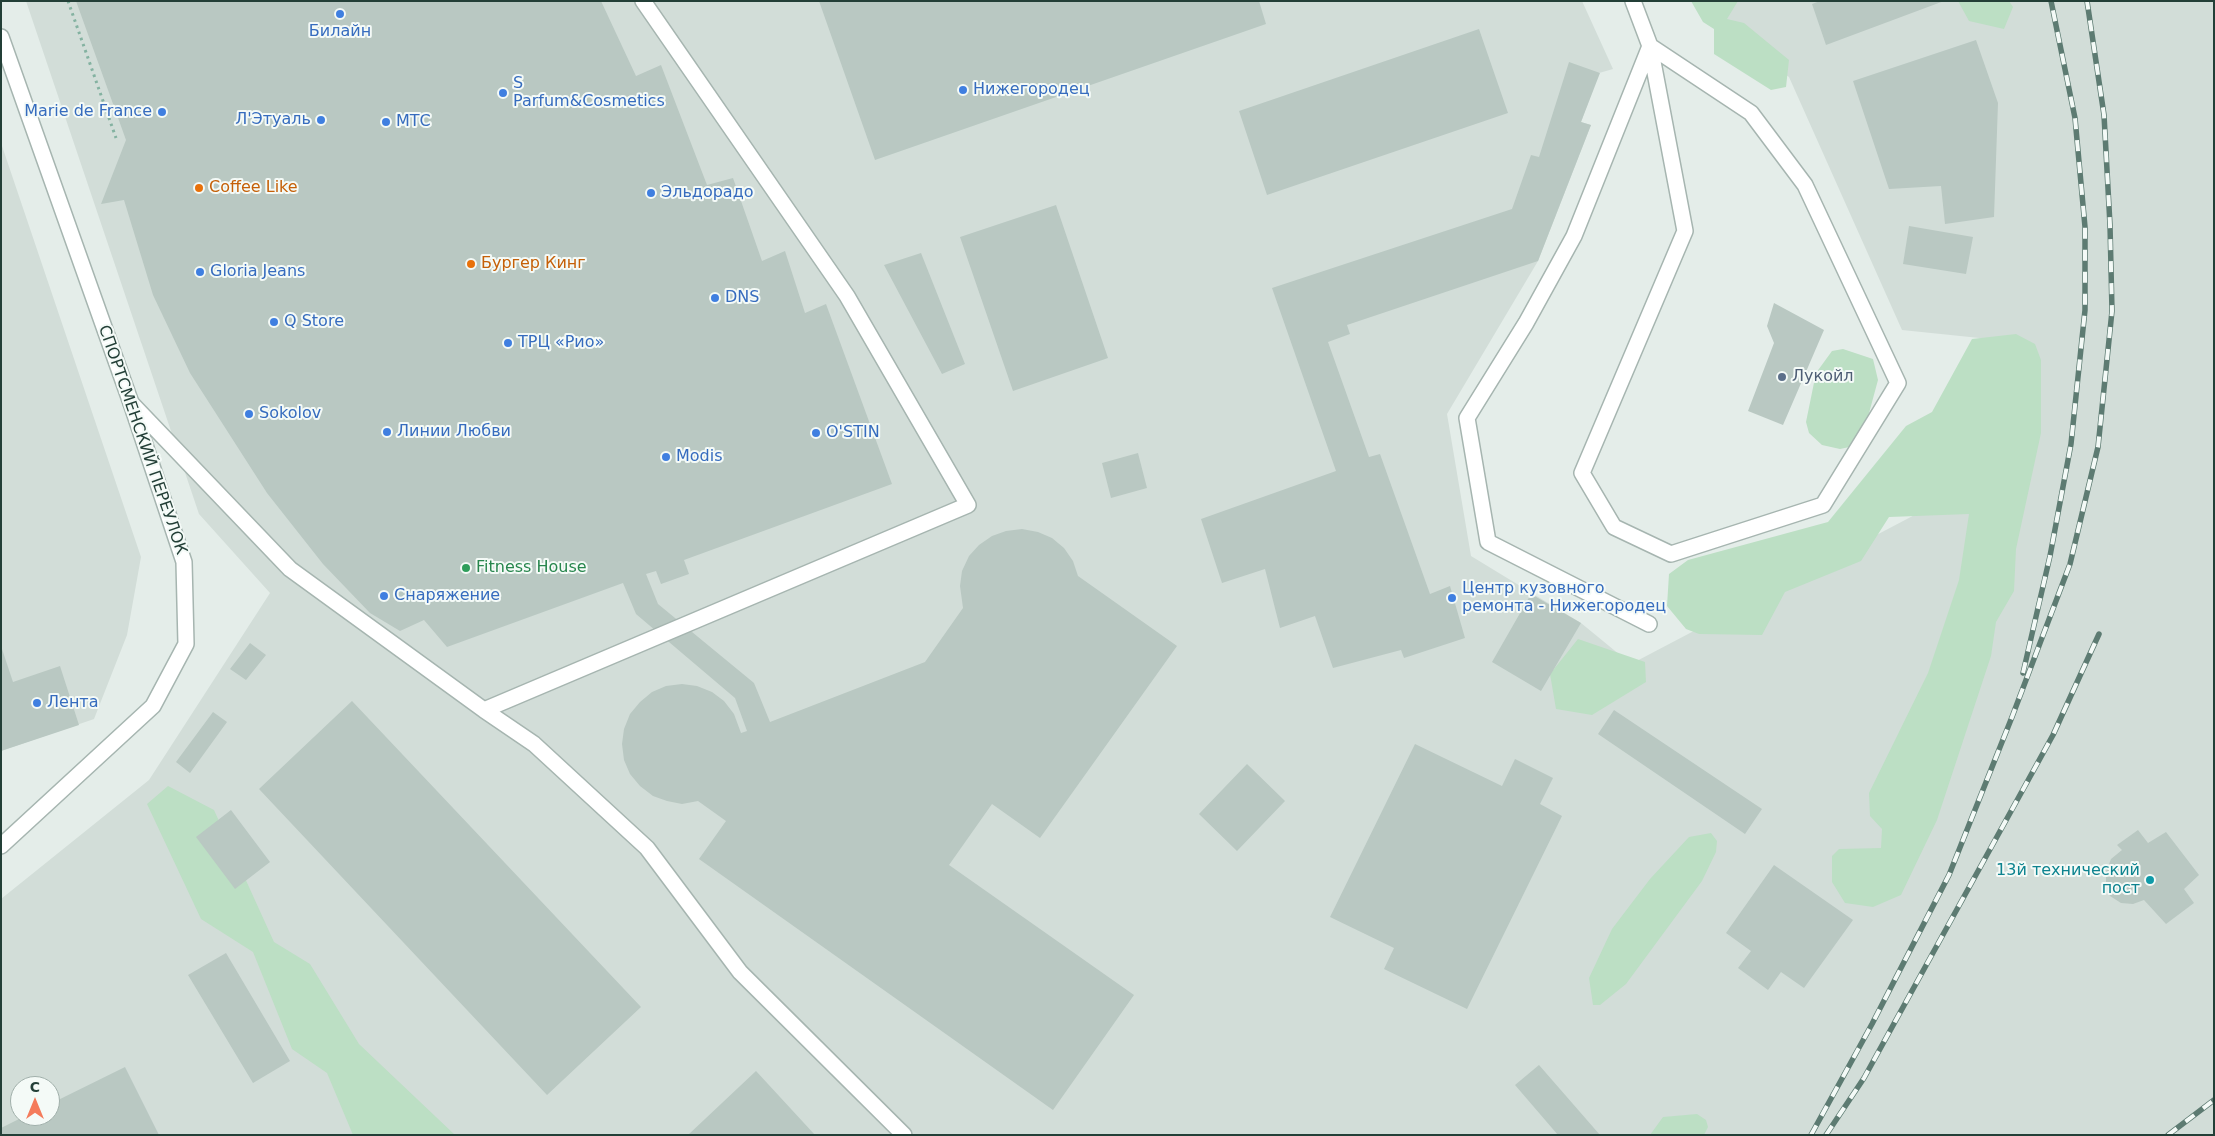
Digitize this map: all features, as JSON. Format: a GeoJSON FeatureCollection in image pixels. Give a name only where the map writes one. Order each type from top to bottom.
{"type":"FeatureCollection","features":[{"type":"Feature","properties":{"kind":"street"},"geometry":{"type":"LineString","coordinates":[[484,710],[968,505],[847,296],[643,1]]}},
{"type":"Feature","properties":{"kind":"street"},"geometry":{"type":"LineString","coordinates":[[1633,1],[1650,46],[1685,231],[1582,473],[1614,527],[1671,554],[1823,505],[1898,383],[1805,185],[1751,113],[1650,46]]}},
{"type":"Feature","properties":{"kind":"street","name":"СПОРТСМЕНСКИЙ ПЕРЕУЛОК"},"geometry":{"type":"LineString","coordinates":[[1,37],[131,403],[184,562],[186,644],[153,706],[1,846]]}},
{"type":"Feature","properties":{"kind":"street"},"geometry":{"type":"LineString","coordinates":[[1649,624],[1488,542],[1468,418],[1526,323],[1574,236],[1650,46]]}},
{"type":"Feature","properties":{"kind":"street"},"geometry":{"type":"LineString","coordinates":[[131,403],[290,569],[484,710],[534,744],[647,848],[740,972],[904,1135]]}},
{"type":"Feature","properties":{"kind":"path"},"geometry":{"type":"LineString","coordinates":[[68,1],[116,138]]}},
{"type":"Feature","properties":{"kind":"shaded area"},"geometry":{"type":"Polygon","coordinates":[[[26,1],[1582,1],[1613,69],[1599,73],[1581,122],[1591,125],[1538,261],[1447,414],[1471,556],[1581,623],[1631,664],[2023,458],[1999,340],[1902,330],[1789,77],[1725,35],[1703,1],[2214,1],[2214,1135],[1,1135],[1,899],[149,780],[270,593],[199,514],[26,1]]]}},
{"type":"Feature","properties":{"kind":"shaded area"},"geometry":{"type":"Polygon","coordinates":[[[1,143],[141,557],[127,635],[94,719],[1,751],[1,143]]]}},
{"type":"Feature","properties":{"kind":"green space"},"geometry":{"type":"Polygon","coordinates":[[[1691,1],[1738,1],[1727,19],[1744,23],[1789,60],[1786,87],[1771,90],[1714,54],[1714,29],[1703,22],[1691,1]]]}},
{"type":"Feature","properties":{"kind":"green space"},"geometry":{"type":"Polygon","coordinates":[[[1958,1],[2009,1],[2013,7],[2004,29],[1969,21],[1958,1]]]}},
{"type":"Feature","properties":{"kind":"green space"},"geometry":{"type":"Polygon","coordinates":[[[2016,334],[2035,344],[2041,360],[2041,433],[2016,549],[2014,591],[1996,622],[1991,656],[1937,820],[1901,895],[1873,907],[1845,903],[1832,882],[1832,856],[1839,849],[1881,848],[1882,829],[1870,816],[1869,793],[1928,673],[1959,580],[1969,514],[1889,517],[1861,561],[1785,592],[1762,635],[1699,634],[1686,629],[1667,606],[1669,574],[1688,560],[1828,522],[1906,426],[1932,412],[1972,339],[2016,334]]]}},
{"type":"Feature","properties":{"kind":"green space"},"geometry":{"type":"Polygon","coordinates":[[[1843,349],[1873,359],[1878,380],[1862,439],[1854,446],[1840,449],[1822,445],[1809,433],[1806,422],[1816,373],[1832,351],[1843,349]]]}},
{"type":"Feature","properties":{"kind":"green space"},"geometry":{"type":"Polygon","coordinates":[[[1578,639],[1645,662],[1646,682],[1592,715],[1556,709],[1550,674],[1578,639]]]}},
{"type":"Feature","properties":{"kind":"green space"},"geometry":{"type":"Polygon","coordinates":[[[168,786],[214,810],[274,942],[310,964],[359,1044],[455,1135],[353,1135],[327,1073],[292,1049],[253,952],[201,919],[147,804],[168,786]]]}},
{"type":"Feature","properties":{"kind":"green space"},"geometry":{"type":"Polygon","coordinates":[[[1711,833],[1717,841],[1716,852],[1702,881],[1626,984],[1600,1005],[1593,1005],[1589,978],[1612,929],[1650,879],[1689,837],[1711,833]]]}},
{"type":"Feature","properties":{"kind":"green space"},"geometry":{"type":"Polygon","coordinates":[[[1697,1114],[1706,1120],[1708,1127],[1704,1135],[1650,1135],[1663,1117],[1697,1114]]]}},
{"type":"Feature","properties":{"kind":"building","name":"ТРЦ «Рио»"},"geometry":{"type":"Polygon","coordinates":[[[76,1],[601,1],[636,76],[661,65],[707,185],[733,178],[762,261],[785,251],[805,313],[826,304],[892,484],[684,560],[689,574],[661,584],[656,571],[646,574],[658,604],[754,683],[770,722],[925,662],[963,608],[960,586],[962,571],[969,556],[979,545],[992,536],[1006,531],[1022,529],[1038,532],[1052,538],[1064,548],[1073,561],[1078,576],[1177,646],[1040,838],[992,804],[949,865],[1134,995],[1053,1110],[699,859],[726,821],[698,801],[682,804],[667,801],[653,796],[640,786],[630,774],[624,760],[622,744],[624,729],[630,714],[652,692],[666,686],[682,684],[697,686],[712,692],[724,701],[734,714],[741,733],[747,731],[735,698],[636,614],[623,583],[447,647],[424,620],[400,631],[370,613],[323,564],[267,493],[190,373],[153,295],[124,200],[101,204],[126,140],[76,1]]]}},
{"type":"Feature","properties":{"kind":"building","name":"Нижегородец"},"geometry":{"type":"Polygon","coordinates":[[[819,1],[1259,1],[1266,24],[875,160],[819,1]]]}},
{"type":"Feature","properties":{"kind":"building"},"geometry":{"type":"Polygon","coordinates":[[[1820,1],[1944,1],[1826,45],[1812,4],[1820,1]]]}},
{"type":"Feature","properties":{"kind":"building"},"geometry":{"type":"Polygon","coordinates":[[[1479,29],[1508,113],[1267,195],[1239,111],[1479,29]]]}},
{"type":"Feature","properties":{"kind":"building"},"geometry":{"type":"Polygon","coordinates":[[[1976,40],[1998,103],[1994,217],[1945,224],[1941,186],[1889,189],[1853,81],[1976,40]]]}},
{"type":"Feature","properties":{"kind":"building"},"geometry":{"type":"Polygon","coordinates":[[[1569,62],[1600,73],[1581,122],[1591,125],[1538,261],[1347,325],[1350,334],[1328,342],[1369,457],[1380,454],[1430,594],[1450,586],[1465,638],[1404,658],[1401,650],[1333,668],[1315,616],[1280,628],[1265,569],[1222,583],[1201,519],[1336,471],[1272,288],[1512,209],[1531,155],[1539,157],[1569,62]]]}},
{"type":"Feature","properties":{"kind":"building"},"geometry":{"type":"Polygon","coordinates":[[[1056,205],[1108,358],[1013,391],[960,237],[1056,205]]]}},
{"type":"Feature","properties":{"kind":"building"},"geometry":{"type":"Polygon","coordinates":[[[1909,226],[1973,237],[1966,274],[1903,264],[1909,226]]]}},
{"type":"Feature","properties":{"kind":"building"},"geometry":{"type":"Polygon","coordinates":[[[921,253],[965,364],[942,374],[884,265],[921,253]]]}},
{"type":"Feature","properties":{"kind":"building","name":"Лукойл"},"geometry":{"type":"Polygon","coordinates":[[[1774,303],[1824,330],[1783,425],[1748,411],[1774,343],[1767,326],[1774,303]]]}},
{"type":"Feature","properties":{"kind":"building"},"geometry":{"type":"Polygon","coordinates":[[[1138,453],[1147,488],[1111,498],[1102,463],[1138,453]]]}},
{"type":"Feature","properties":{"kind":"building"},"geometry":{"type":"Polygon","coordinates":[[[1531,594],[1581,623],[1541,691],[1492,662],[1531,594]]]}},
{"type":"Feature","properties":{"kind":"building"},"geometry":{"type":"Polygon","coordinates":[[[250,643],[266,655],[246,680],[230,669],[250,643]]]}},
{"type":"Feature","properties":{"kind":"building","name":"Лента"},"geometry":{"type":"Polygon","coordinates":[[[1,646],[13,682],[60,666],[79,725],[1,751],[1,646]]]}},
{"type":"Feature","properties":{"kind":"building"},"geometry":{"type":"Polygon","coordinates":[[[352,701],[641,1007],[547,1095],[259,789],[352,701]]]}},
{"type":"Feature","properties":{"kind":"building"},"geometry":{"type":"Polygon","coordinates":[[[1614,710],[1762,809],[1745,834],[1598,734],[1614,710]]]}},
{"type":"Feature","properties":{"kind":"building"},"geometry":{"type":"Polygon","coordinates":[[[213,712],[227,722],[190,773],[176,762],[213,712]]]}},
{"type":"Feature","properties":{"kind":"building"},"geometry":{"type":"Polygon","coordinates":[[[1415,744],[1502,786],[1515,759],[1553,778],[1540,804],[1562,816],[1467,1009],[1384,969],[1394,948],[1330,917],[1415,744]]]}},
{"type":"Feature","properties":{"kind":"building"},"geometry":{"type":"Polygon","coordinates":[[[1247,764],[1285,801],[1237,851],[1199,814],[1247,764]]]}},
{"type":"Feature","properties":{"kind":"building"},"geometry":{"type":"Polygon","coordinates":[[[231,810],[270,862],[235,889],[196,837],[231,810]]]}},
{"type":"Feature","properties":{"kind":"building","name":"13й технический пост"},"geometry":{"type":"Polygon","coordinates":[[[2138,830],[2148,843],[2166,832],[2199,875],[2184,889],[2194,903],[2166,924],[2144,900],[2133,904],[2121,903],[2110,896],[2106,885],[2106,872],[2111,859],[2122,850],[2117,845],[2138,830]]]}},
{"type":"Feature","properties":{"kind":"building"},"geometry":{"type":"Polygon","coordinates":[[[1774,865],[1853,920],[1804,988],[1781,972],[1768,990],[1738,968],[1751,951],[1726,933],[1774,865]]]}},
{"type":"Feature","properties":{"kind":"building"},"geometry":{"type":"Polygon","coordinates":[[[226,953],[290,1061],[253,1083],[188,975],[226,953]]]}},
{"type":"Feature","properties":{"kind":"building"},"geometry":{"type":"Polygon","coordinates":[[[1539,1065],[1600,1135],[1558,1135],[1515,1085],[1539,1065]]]}},
{"type":"Feature","properties":{"kind":"building"},"geometry":{"type":"Polygon","coordinates":[[[125,1067],[159,1135],[1,1135],[1,1128],[10,1124],[10,1126],[60,1126],[60,1099],[125,1067]]]}},
{"type":"Feature","properties":{"kind":"building"},"geometry":{"type":"Polygon","coordinates":[[[756,1071],[815,1135],[688,1135],[756,1071]]]}},
{"type":"Feature","properties":{"kind":"railway"},"geometry":{"type":"LineString","coordinates":[[2023,673],[2050,556],[2071,444],[2085,310],[2085,227],[2075,118],[2051,1]]}},
{"type":"Feature","properties":{"kind":"railway"},"geometry":{"type":"LineString","coordinates":[[1811,1135],[1872,1024],[1949,875],[2070,564],[2098,447],[2112,311],[2110,225],[2104,115],[2087,1]]}},
{"type":"Feature","properties":{"kind":"railway"},"geometry":{"type":"LineString","coordinates":[[1826,1135],[1864,1078],[2053,735],[2099,634]]}},
{"type":"Feature","properties":{"kind":"railway"},"geometry":{"type":"LineString","coordinates":[[2168,1135],[2214,1100]]}},
{"type":"Feature","properties":{"kind":"place","name":"Билайн"},"geometry":{"type":"Point","coordinates":[340,14]}},
{"type":"Feature","properties":{"kind":"place","name":"Нижегородец"},"geometry":{"type":"Point","coordinates":[963,90]}},
{"type":"Feature","properties":{"kind":"place","name":"S Parfum&Cosmetics"},"geometry":{"type":"Point","coordinates":[503,93]}},
{"type":"Feature","properties":{"kind":"place","name":"Marie de France"},"geometry":{"type":"Point","coordinates":[162,112]}},
{"type":"Feature","properties":{"kind":"place","name":"Л'Этуаль"},"geometry":{"type":"Point","coordinates":[321,120]}},
{"type":"Feature","properties":{"kind":"place","name":"МТС"},"geometry":{"type":"Point","coordinates":[386,122]}},
{"type":"Feature","properties":{"kind":"place","name":"Coffee Like"},"geometry":{"type":"Point","coordinates":[199,188]}},
{"type":"Feature","properties":{"kind":"place","name":"Эльдорадо"},"geometry":{"type":"Point","coordinates":[651,193]}},
{"type":"Feature","properties":{"kind":"place","name":"Бургер Кинг"},"geometry":{"type":"Point","coordinates":[471,264]}},
{"type":"Feature","properties":{"kind":"place","name":"Gloria Jeans"},"geometry":{"type":"Point","coordinates":[200,272]}},
{"type":"Feature","properties":{"kind":"place","name":"DNS"},"geometry":{"type":"Point","coordinates":[715,298]}},
{"type":"Feature","properties":{"kind":"place","name":"Q Store"},"geometry":{"type":"Point","coordinates":[274,322]}},
{"type":"Feature","properties":{"kind":"place","name":"ТРЦ «Рио»"},"geometry":{"type":"Point","coordinates":[508,343]}},
{"type":"Feature","properties":{"kind":"place","name":"Лукойл"},"geometry":{"type":"Point","coordinates":[1782,377]}},
{"type":"Feature","properties":{"kind":"place","name":"Sokolov"},"geometry":{"type":"Point","coordinates":[249,414]}},
{"type":"Feature","properties":{"kind":"place","name":"Линии Любви"},"geometry":{"type":"Point","coordinates":[387,432]}},
{"type":"Feature","properties":{"kind":"place","name":"O'STIN"},"geometry":{"type":"Point","coordinates":[816,433]}},
{"type":"Feature","properties":{"kind":"place","name":"Modis"},"geometry":{"type":"Point","coordinates":[666,457]}},
{"type":"Feature","properties":{"kind":"place","name":"Fitness House"},"geometry":{"type":"Point","coordinates":[466,568]}},
{"type":"Feature","properties":{"kind":"place","name":"Снаряжение"},"geometry":{"type":"Point","coordinates":[384,596]}},
{"type":"Feature","properties":{"kind":"place","name":"Центр кузовного ремонта - Нижегородец"},"geometry":{"type":"Point","coordinates":[1452,598]}},
{"type":"Feature","properties":{"kind":"place","name":"Лента"},"geometry":{"type":"Point","coordinates":[37,703]}},
{"type":"Feature","properties":{"kind":"place","name":"13й технический пост"},"geometry":{"type":"Point","coordinates":[2150,880]}}]}
